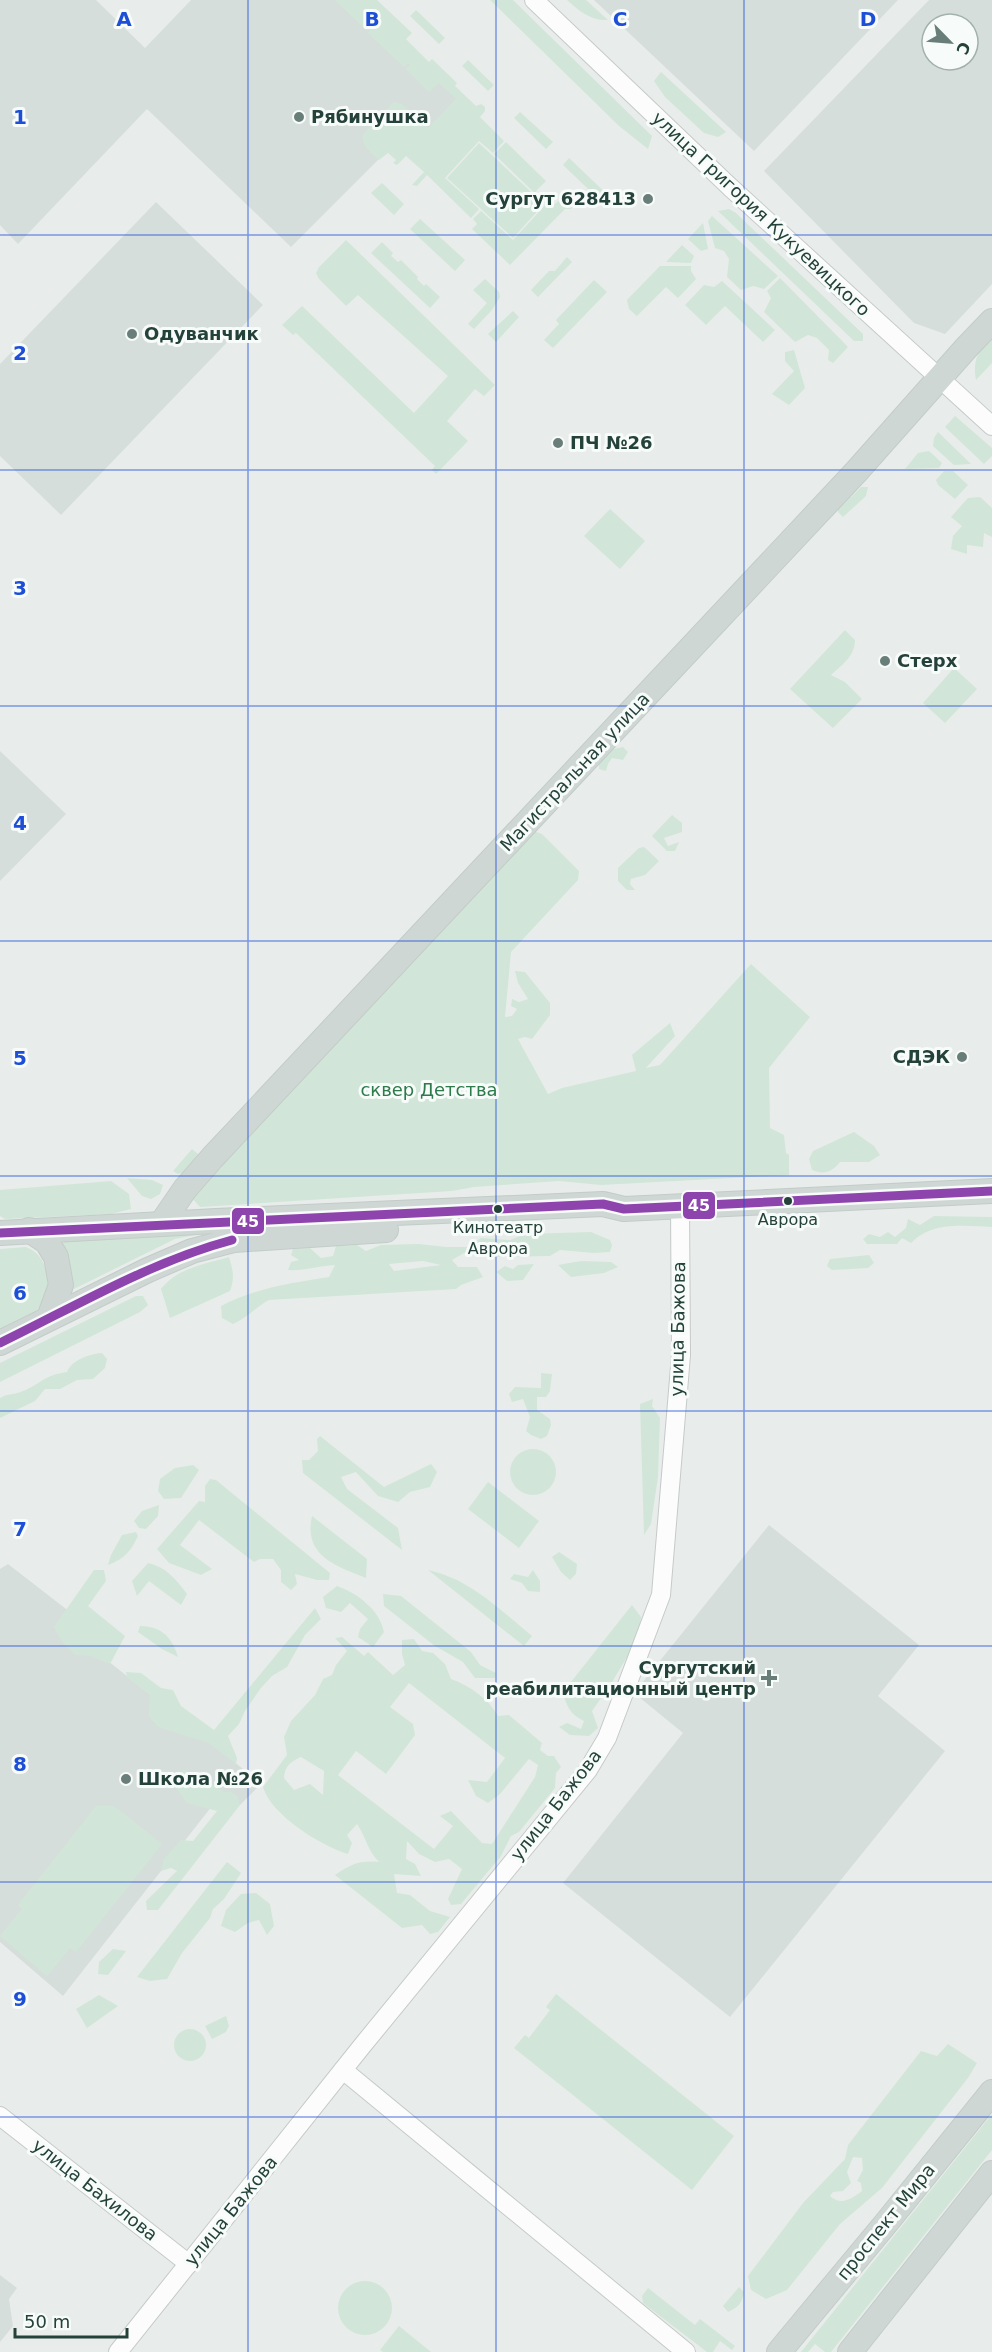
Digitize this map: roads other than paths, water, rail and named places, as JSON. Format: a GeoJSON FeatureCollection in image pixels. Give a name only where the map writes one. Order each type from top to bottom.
{"type":"FeatureCollection","features":[{"type":"Feature","properties":{"kind":"main road","name":"Магистральная улица"},"geometry":{"type":"LineString","coordinates":[[161,1224],[185,1189],[213,1158],[856,472],[992,321]]}},
{"type":"Feature","properties":{"kind":"main road"},"geometry":{"type":"LineString","coordinates":[[0,1343],[148,1270],[192,1251],[234,1240],[603,1216],[624,1209],[680,1205],[992,1191]]}},
{"type":"Feature","properties":{"kind":"main road"},"geometry":{"type":"LineString","coordinates":[[0,1233],[603,1204],[624,1209]]}},
{"type":"Feature","properties":{"kind":"main road"},"geometry":{"type":"LineString","coordinates":[[29,1230],[47,1242],[56,1257],[61,1285],[49,1318]]}},
{"type":"Feature","properties":{"kind":"main road","name":"проспект Мира"},"geometry":{"type":"LineString","coordinates":[[778,2352],[992,2092]]}},
{"type":"Feature","properties":{"kind":"main road"},"geometry":{"type":"LineString","coordinates":[[850,2352],[992,2173]]}},
{"type":"Feature","properties":{"kind":"street","name":"улица Григория Кукуевицкого"},"geometry":{"type":"LineString","coordinates":[[534,0],[723,180],[992,426]]}},
{"type":"Feature","properties":{"kind":"street","name":"улица Бажова"},"geometry":{"type":"LineString","coordinates":[[118,2352],[343,2070],[588,1770],[607,1738],[661,1595],[681,1355],[680,1205]]}},
{"type":"Feature","properties":{"kind":"street"},"geometry":{"type":"LineString","coordinates":[[343,2070],[686,2352]]}},
{"type":"Feature","properties":{"kind":"street","name":"улица Бахилова"},"geometry":{"type":"LineString","coordinates":[[0,2116],[189,2264]]}},
{"type":"Feature","properties":{"kind":"place","name":"Рябинушка"},"geometry":{"type":"Point","coordinates":[299,117]}},
{"type":"Feature","properties":{"kind":"place","name":"Сургут 628413"},"geometry":{"type":"Point","coordinates":[648,199]}},
{"type":"Feature","properties":{"kind":"place","name":"Одуванчик"},"geometry":{"type":"Point","coordinates":[132,334]}},
{"type":"Feature","properties":{"kind":"place","name":"ПЧ №26"},"geometry":{"type":"Point","coordinates":[558,443]}},
{"type":"Feature","properties":{"kind":"place","name":"Стерх"},"geometry":{"type":"Point","coordinates":[885,661]}},
{"type":"Feature","properties":{"kind":"place","name":"СДЭК"},"geometry":{"type":"Point","coordinates":[962,1057]}},
{"type":"Feature","properties":{"kind":"place","name":"Аврора"},"geometry":{"type":"Point","coordinates":[788,1201]}},
{"type":"Feature","properties":{"kind":"place","name":"Кинотеатр Аврора"},"geometry":{"type":"Point","coordinates":[498,1209]}},
{"type":"Feature","properties":{"kind":"place","name":"Сургутский реабилитационный центр"},"geometry":{"type":"Point","coordinates":[769,1678]}},
{"type":"Feature","properties":{"kind":"place","name":"Школа №26"},"geometry":{"type":"Point","coordinates":[126,1779]}},
{"type":"Feature","properties":{"kind":"park label","name":"сквер Детства"},"geometry":{"type":"Point","coordinates":[429,1090]}}]}
